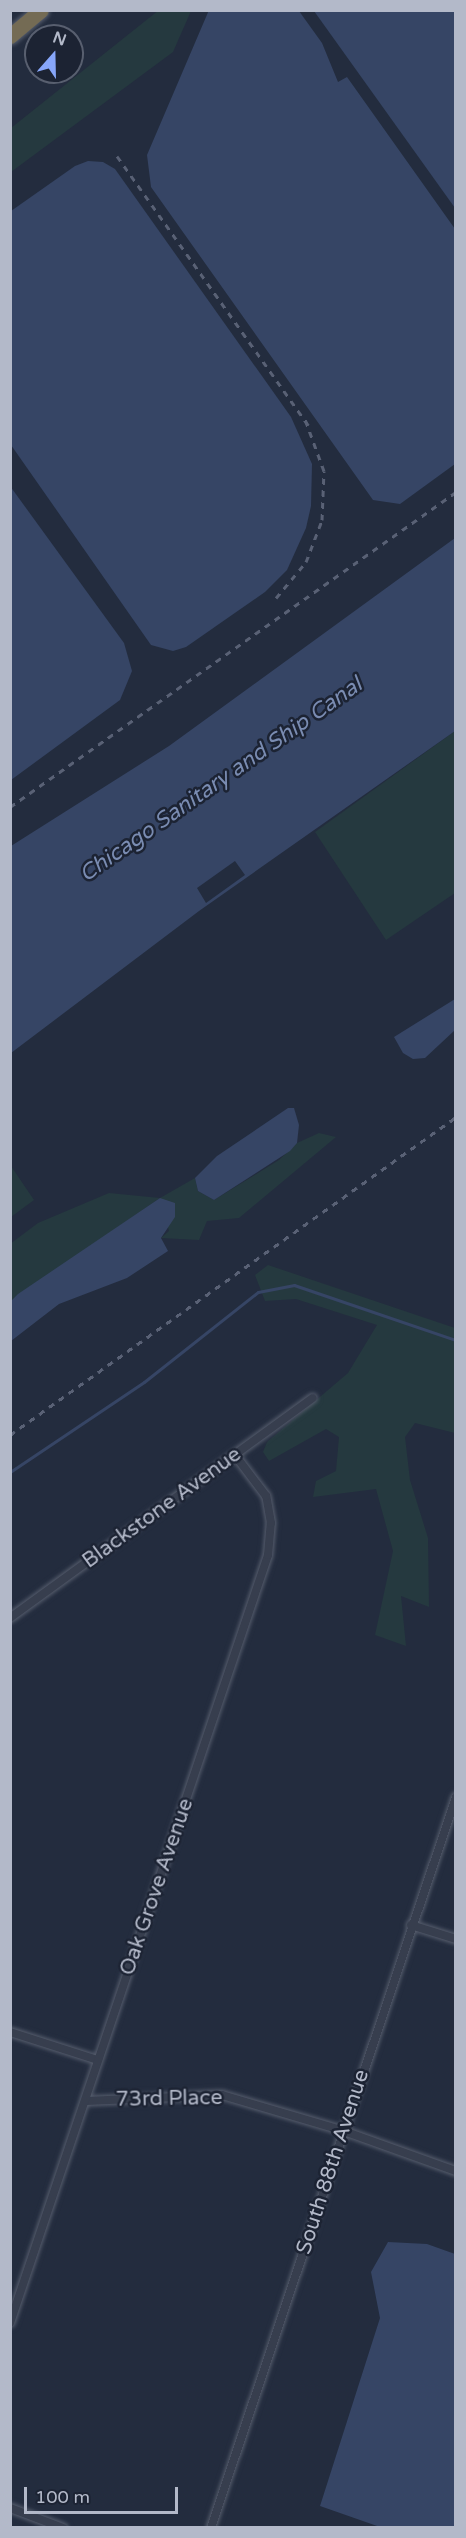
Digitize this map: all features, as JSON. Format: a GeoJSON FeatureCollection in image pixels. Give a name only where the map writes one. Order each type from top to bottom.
{"type":"FeatureCollection","features":[{"type":"Feature","properties":{"kind":"highway"},"geometry":{"type":"LineString","coordinates":[[10,36],[41,10]]}},
{"type":"Feature","properties":{"kind":"street","name":"Blackstone Avenue"},"geometry":{"type":"LineString","coordinates":[[10,1618],[313,1398]]}},
{"type":"Feature","properties":{"kind":"street","name":"Oak Grove Avenue"},"geometry":{"type":"LineString","coordinates":[[10,2323],[268,1555],[272,1523],[266,1496],[235,1455]]}},
{"type":"Feature","properties":{"kind":"street","name":"South 88th Avenue"},"geometry":{"type":"LineString","coordinates":[[211,2528],[411,1925],[456,1797]]}},
{"type":"Feature","properties":{"kind":"street"},"geometry":{"type":"LineString","coordinates":[[411,1925],[456,1940]]}},
{"type":"Feature","properties":{"kind":"street"},"geometry":{"type":"LineString","coordinates":[[10,2032],[99,2061]]}},
{"type":"Feature","properties":{"kind":"street","name":"73rd Place"},"geometry":{"type":"LineString","coordinates":[[86,2101],[222,2095],[344,2131],[456,2171]]}},
{"type":"Feature","properties":{"kind":"street"},"geometry":{"type":"LineString","coordinates":[[10,2508],[63,2528]]}},
{"type":"Feature","properties":{"kind":"shaded area"},"geometry":{"type":"Polygon","coordinates":[[[159,10],[191,11],[173,52],[11,172],[11,128],[66,84],[84,84],[84,70],[159,10]]]}},
{"type":"Feature","properties":{"kind":"shaded area"},"geometry":{"type":"Polygon","coordinates":[[[455,731],[455,893],[386,940],[315,832],[455,731]]]}},
{"type":"Feature","properties":{"kind":"shaded area"},"geometry":{"type":"Polygon","coordinates":[[[319,1133],[336,1137],[239,1218],[207,1221],[199,1240],[161,1238],[169,1231],[160,1198],[195,1178],[198,1191],[214,1200],[279,1160],[297,1143],[319,1133]]]}},
{"type":"Feature","properties":{"kind":"shaded area"},"geometry":{"type":"Polygon","coordinates":[[[11,1166],[34,1200],[10,1217],[11,1166]]]}},
{"type":"Feature","properties":{"kind":"shaded area"},"geometry":{"type":"Polygon","coordinates":[[[109,1193],[160,1198],[11,1301],[10,1244],[38,1223],[109,1193]]]}},
{"type":"Feature","properties":{"kind":"shaded area"},"geometry":{"type":"Polygon","coordinates":[[[268,1265],[455,1328],[455,1433],[415,1423],[405,1437],[410,1480],[428,1538],[429,1607],[401,1596],[406,1646],[375,1635],[393,1551],[376,1489],[313,1497],[316,1481],[336,1471],[339,1437],[326,1429],[269,1461],[263,1452],[267,1442],[348,1373],[377,1325],[296,1299],[265,1301],[255,1275],[268,1265]]]}},
{"type":"Feature","properties":{"kind":"water"},"geometry":{"type":"Polygon","coordinates":[[[209,10],[299,11],[322,43],[338,82],[347,77],[455,229],[455,464],[400,504],[373,500],[151,187],[147,155],[209,10]]]}},
{"type":"Feature","properties":{"kind":"water"},"geometry":{"type":"Polygon","coordinates":[[[314,11],[455,11],[455,208],[314,11]]]}},
{"type":"Feature","properties":{"kind":"water"},"geometry":{"type":"Polygon","coordinates":[[[88,161],[103,162],[115,169],[291,417],[312,464],[311,506],[306,528],[287,570],[265,592],[186,647],[173,651],[151,645],[11,445],[11,211],[75,166],[88,161]]]}},
{"type":"Feature","properties":{"kind":"water"},"geometry":{"type":"Polygon","coordinates":[[[10,486],[124,643],[132,671],[120,700],[11,780],[10,486]]]}},
{"type":"Feature","properties":{"kind":"water","name":"Chicago Sanitary and Ship Canal"},"geometry":{"type":"Polygon","coordinates":[[[455,538],[455,731],[199,911],[11,1053],[11,846],[169,746],[455,538]]]}},
{"type":"Feature","properties":{"kind":"water"},"geometry":{"type":"Polygon","coordinates":[[[455,999],[455,1030],[425,1058],[413,1059],[403,1053],[394,1037],[455,999]]]}},
{"type":"Feature","properties":{"kind":"water"},"geometry":{"type":"Polygon","coordinates":[[[288,1108],[294,1108],[299,1125],[297,1143],[290,1151],[214,1200],[198,1191],[195,1178],[217,1156],[288,1108]]]}},
{"type":"Feature","properties":{"kind":"water"},"geometry":{"type":"Polygon","coordinates":[[[160,1198],[175,1203],[175,1217],[161,1238],[168,1251],[127,1278],[59,1304],[11,1341],[11,1301],[18,1294],[160,1198]]]}},
{"type":"Feature","properties":{"kind":"water"},"geometry":{"type":"Polygon","coordinates":[[[388,2242],[427,2244],[455,2254],[455,2527],[380,2527],[320,2506],[380,2318],[371,2272],[388,2242]]]}},
{"type":"Feature","properties":{"kind":"pier"},"geometry":{"type":"Polygon","coordinates":[[[235,861],[245,875],[206,903],[197,888],[235,861]]]}},
{"type":"Feature","properties":{"kind":"waterway"},"geometry":{"type":"LineString","coordinates":[[10,1472],[144,1382],[258,1292],[294,1285],[456,1340]]}},
{"type":"Feature","properties":{"kind":"railway"},"geometry":{"type":"LineString","coordinates":[[117,156],[309,426]]}},
{"type":"Feature","properties":{"kind":"railway"},"geometry":{"type":"LineString","coordinates":[[276,598],[306,562],[322,520],[324,471],[305,419]]}},
{"type":"Feature","properties":{"kind":"railway"},"geometry":{"type":"LineString","coordinates":[[10,807],[456,492]]}},
{"type":"Feature","properties":{"kind":"railway"},"geometry":{"type":"LineString","coordinates":[[10,1435],[456,1117]]}}]}
